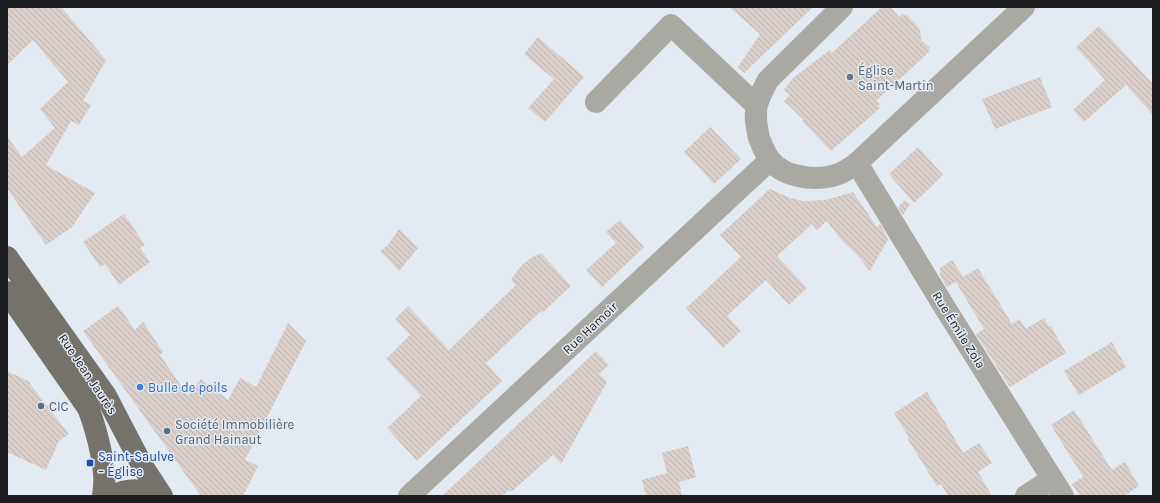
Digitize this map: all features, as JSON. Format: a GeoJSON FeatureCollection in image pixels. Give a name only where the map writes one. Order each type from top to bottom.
{"type":"FeatureCollection","features":[{"type":"Feature","properties":{"kind":"main road","name":"Rue Jean Jaurès"},"geometry":{"type":"LineString","coordinates":[[11,271],[106,396],[160,496]]}},
{"type":"Feature","properties":{"kind":"main road","name":"Rue Jean Jaurès"},"geometry":{"type":"LineString","coordinates":[[7,292],[88,408],[104,467],[105,480],[103,496]]}},
{"type":"Feature","properties":{"kind":"main road","name":"Rue Jean Jaurès"},"geometry":{"type":"LineString","coordinates":[[113,496],[120,493],[138,491],[150,492],[160,496]]}},
{"type":"Feature","properties":{"kind":"street"},"geometry":{"type":"LineString","coordinates":[[842,7],[768,80],[762,90],[757,106],[757,131],[762,146],[770,160],[786,172],[795,175],[818,177],[829,176],[840,173],[857,163],[1024,7]]}},
{"type":"Feature","properties":{"kind":"street"},"geometry":{"type":"LineString","coordinates":[[596,102],[671,25],[757,106]]}},
{"type":"Feature","properties":{"kind":"street","name":"Rue Hamoir"},"geometry":{"type":"LineString","coordinates":[[409,496],[770,160]]}},
{"type":"Feature","properties":{"kind":"street","name":"Rue Émile Zola"},"geometry":{"type":"LineString","coordinates":[[857,163],[942,303],[1058,487]]}},
{"type":"Feature","properties":{"kind":"street"},"geometry":{"type":"LineString","coordinates":[[1026,496],[1058,487]]}},
{"type":"Feature","properties":{"kind":"building"},"geometry":{"type":"Polygon","coordinates":[[[7,7],[61,7],[106,60],[83,101],[91,105],[79,125],[71,121],[46,165],[95,193],[72,227],[46,245],[7,188],[7,136],[22,157],[55,128],[40,109],[68,82],[33,40],[7,65],[7,7]]]}},
{"type":"Feature","properties":{"kind":"building"},"geometry":{"type":"Polygon","coordinates":[[[729,7],[813,7],[744,73],[738,67],[760,34],[729,7]]]}},
{"type":"Feature","properties":{"kind":"building","name":"Église Saint-Martin"},"geometry":{"type":"Polygon","coordinates":[[[882,7],[890,7],[899,17],[902,14],[904,16],[906,14],[920,29],[921,40],[930,48],[928,49],[930,51],[876,101],[880,104],[878,106],[880,108],[831,151],[802,121],[804,120],[784,101],[790,95],[784,90],[793,78],[830,50],[832,53],[882,7]]]}},
{"type":"Feature","properties":{"kind":"building"},"geometry":{"type":"Polygon","coordinates":[[[1099,26],[1153,84],[1153,115],[1126,85],[1084,122],[1073,110],[1105,80],[1076,47],[1099,26]]]}},
{"type":"Feature","properties":{"kind":"building"},"geometry":{"type":"Polygon","coordinates":[[[538,37],[584,77],[545,122],[528,108],[554,79],[524,54],[538,37]]]}},
{"type":"Feature","properties":{"kind":"building"},"geometry":{"type":"Polygon","coordinates":[[[1040,77],[1052,107],[995,129],[982,99],[1040,77]]]}},
{"type":"Feature","properties":{"kind":"building"},"geometry":{"type":"Polygon","coordinates":[[[710,127],[741,159],[714,184],[684,152],[710,127]]]}},
{"type":"Feature","properties":{"kind":"building"},"geometry":{"type":"Polygon","coordinates":[[[918,147],[943,175],[914,203],[889,174],[918,147]]]}},
{"type":"Feature","properties":{"kind":"building"},"geometry":{"type":"Polygon","coordinates":[[[770,189],[790,198],[803,201],[826,200],[853,192],[877,227],[880,224],[888,239],[870,271],[856,254],[842,241],[827,221],[817,230],[812,224],[777,256],[807,288],[789,305],[766,280],[727,316],[741,331],[723,348],[686,308],[741,257],[720,235],[770,189]]]}},
{"type":"Feature","properties":{"kind":"building"},"geometry":{"type":"Polygon","coordinates":[[[905,200],[910,204],[903,215],[898,207],[905,200]]]}},
{"type":"Feature","properties":{"kind":"building"},"geometry":{"type":"Polygon","coordinates":[[[124,214],[145,245],[140,248],[150,262],[119,285],[105,264],[100,267],[83,242],[124,214]]]}},
{"type":"Feature","properties":{"kind":"building"},"geometry":{"type":"Polygon","coordinates":[[[620,220],[644,247],[602,287],[586,270],[616,243],[606,232],[620,220]]]}},
{"type":"Feature","properties":{"kind":"building"},"geometry":{"type":"Polygon","coordinates":[[[399,229],[418,248],[399,271],[380,251],[388,245],[399,229]]]}},
{"type":"Feature","properties":{"kind":"building"},"geometry":{"type":"Polygon","coordinates":[[[541,253],[571,286],[542,313],[541,311],[486,363],[502,381],[417,461],[387,428],[421,396],[386,359],[410,335],[395,319],[408,306],[449,350],[516,285],[511,280],[521,266],[531,258],[541,253]]]}},
{"type":"Feature","properties":{"kind":"building"},"geometry":{"type":"Polygon","coordinates":[[[952,260],[963,277],[978,268],[1012,324],[1020,319],[1026,329],[1044,318],[1049,327],[1051,326],[1066,353],[1010,387],[976,334],[984,329],[956,282],[947,287],[940,275],[940,268],[952,260]]]}},
{"type":"Feature","properties":{"kind":"building"},"geometry":{"type":"Polygon","coordinates":[[[118,306],[135,330],[143,322],[163,352],[160,355],[188,396],[201,379],[228,400],[240,378],[256,387],[288,323],[306,341],[245,460],[258,466],[243,496],[201,496],[83,331],[118,306]]]}},
{"type":"Feature","properties":{"kind":"building"},"geometry":{"type":"Polygon","coordinates":[[[1112,342],[1126,367],[1079,395],[1064,371],[1112,342]]]}},
{"type":"Feature","properties":{"kind":"building"},"geometry":{"type":"Polygon","coordinates":[[[596,351],[609,365],[599,374],[607,382],[561,464],[553,455],[511,492],[509,490],[502,496],[442,496],[596,351]]]}},
{"type":"Feature","properties":{"kind":"building"},"geometry":{"type":"Polygon","coordinates":[[[7,371],[30,382],[30,384],[69,434],[59,441],[46,470],[7,452],[7,371]]]}},
{"type":"Feature","properties":{"kind":"building"},"geometry":{"type":"Polygon","coordinates":[[[927,392],[963,453],[979,443],[992,463],[978,472],[992,496],[948,496],[941,484],[937,486],[907,438],[909,437],[894,413],[927,392]]]}},
{"type":"Feature","properties":{"kind":"building"},"geometry":{"type":"Polygon","coordinates":[[[1074,410],[1112,470],[1125,462],[1139,486],[1124,496],[1080,496],[1072,484],[1083,477],[1051,425],[1074,410]]]}},
{"type":"Feature","properties":{"kind":"building"},"geometry":{"type":"Polygon","coordinates":[[[688,446],[696,477],[679,482],[682,496],[646,496],[642,480],[667,473],[662,453],[688,446]]]}},
{"type":"Feature","properties":{"kind":"place","name":"Église Saint-Martin"},"geometry":{"type":"Point","coordinates":[850,77]}},
{"type":"Feature","properties":{"kind":"place","name":"Bulle de poils"},"geometry":{"type":"Point","coordinates":[140,387]}},
{"type":"Feature","properties":{"kind":"place","name":"CIC"},"geometry":{"type":"Point","coordinates":[41,406]}},
{"type":"Feature","properties":{"kind":"place","name":"Société Immobilière Grand Hainaut"},"geometry":{"type":"Point","coordinates":[167,431]}},
{"type":"Feature","properties":{"kind":"place","name":"Saint-Saulve – Église"},"geometry":{"type":"Point","coordinates":[90,463]}}]}
